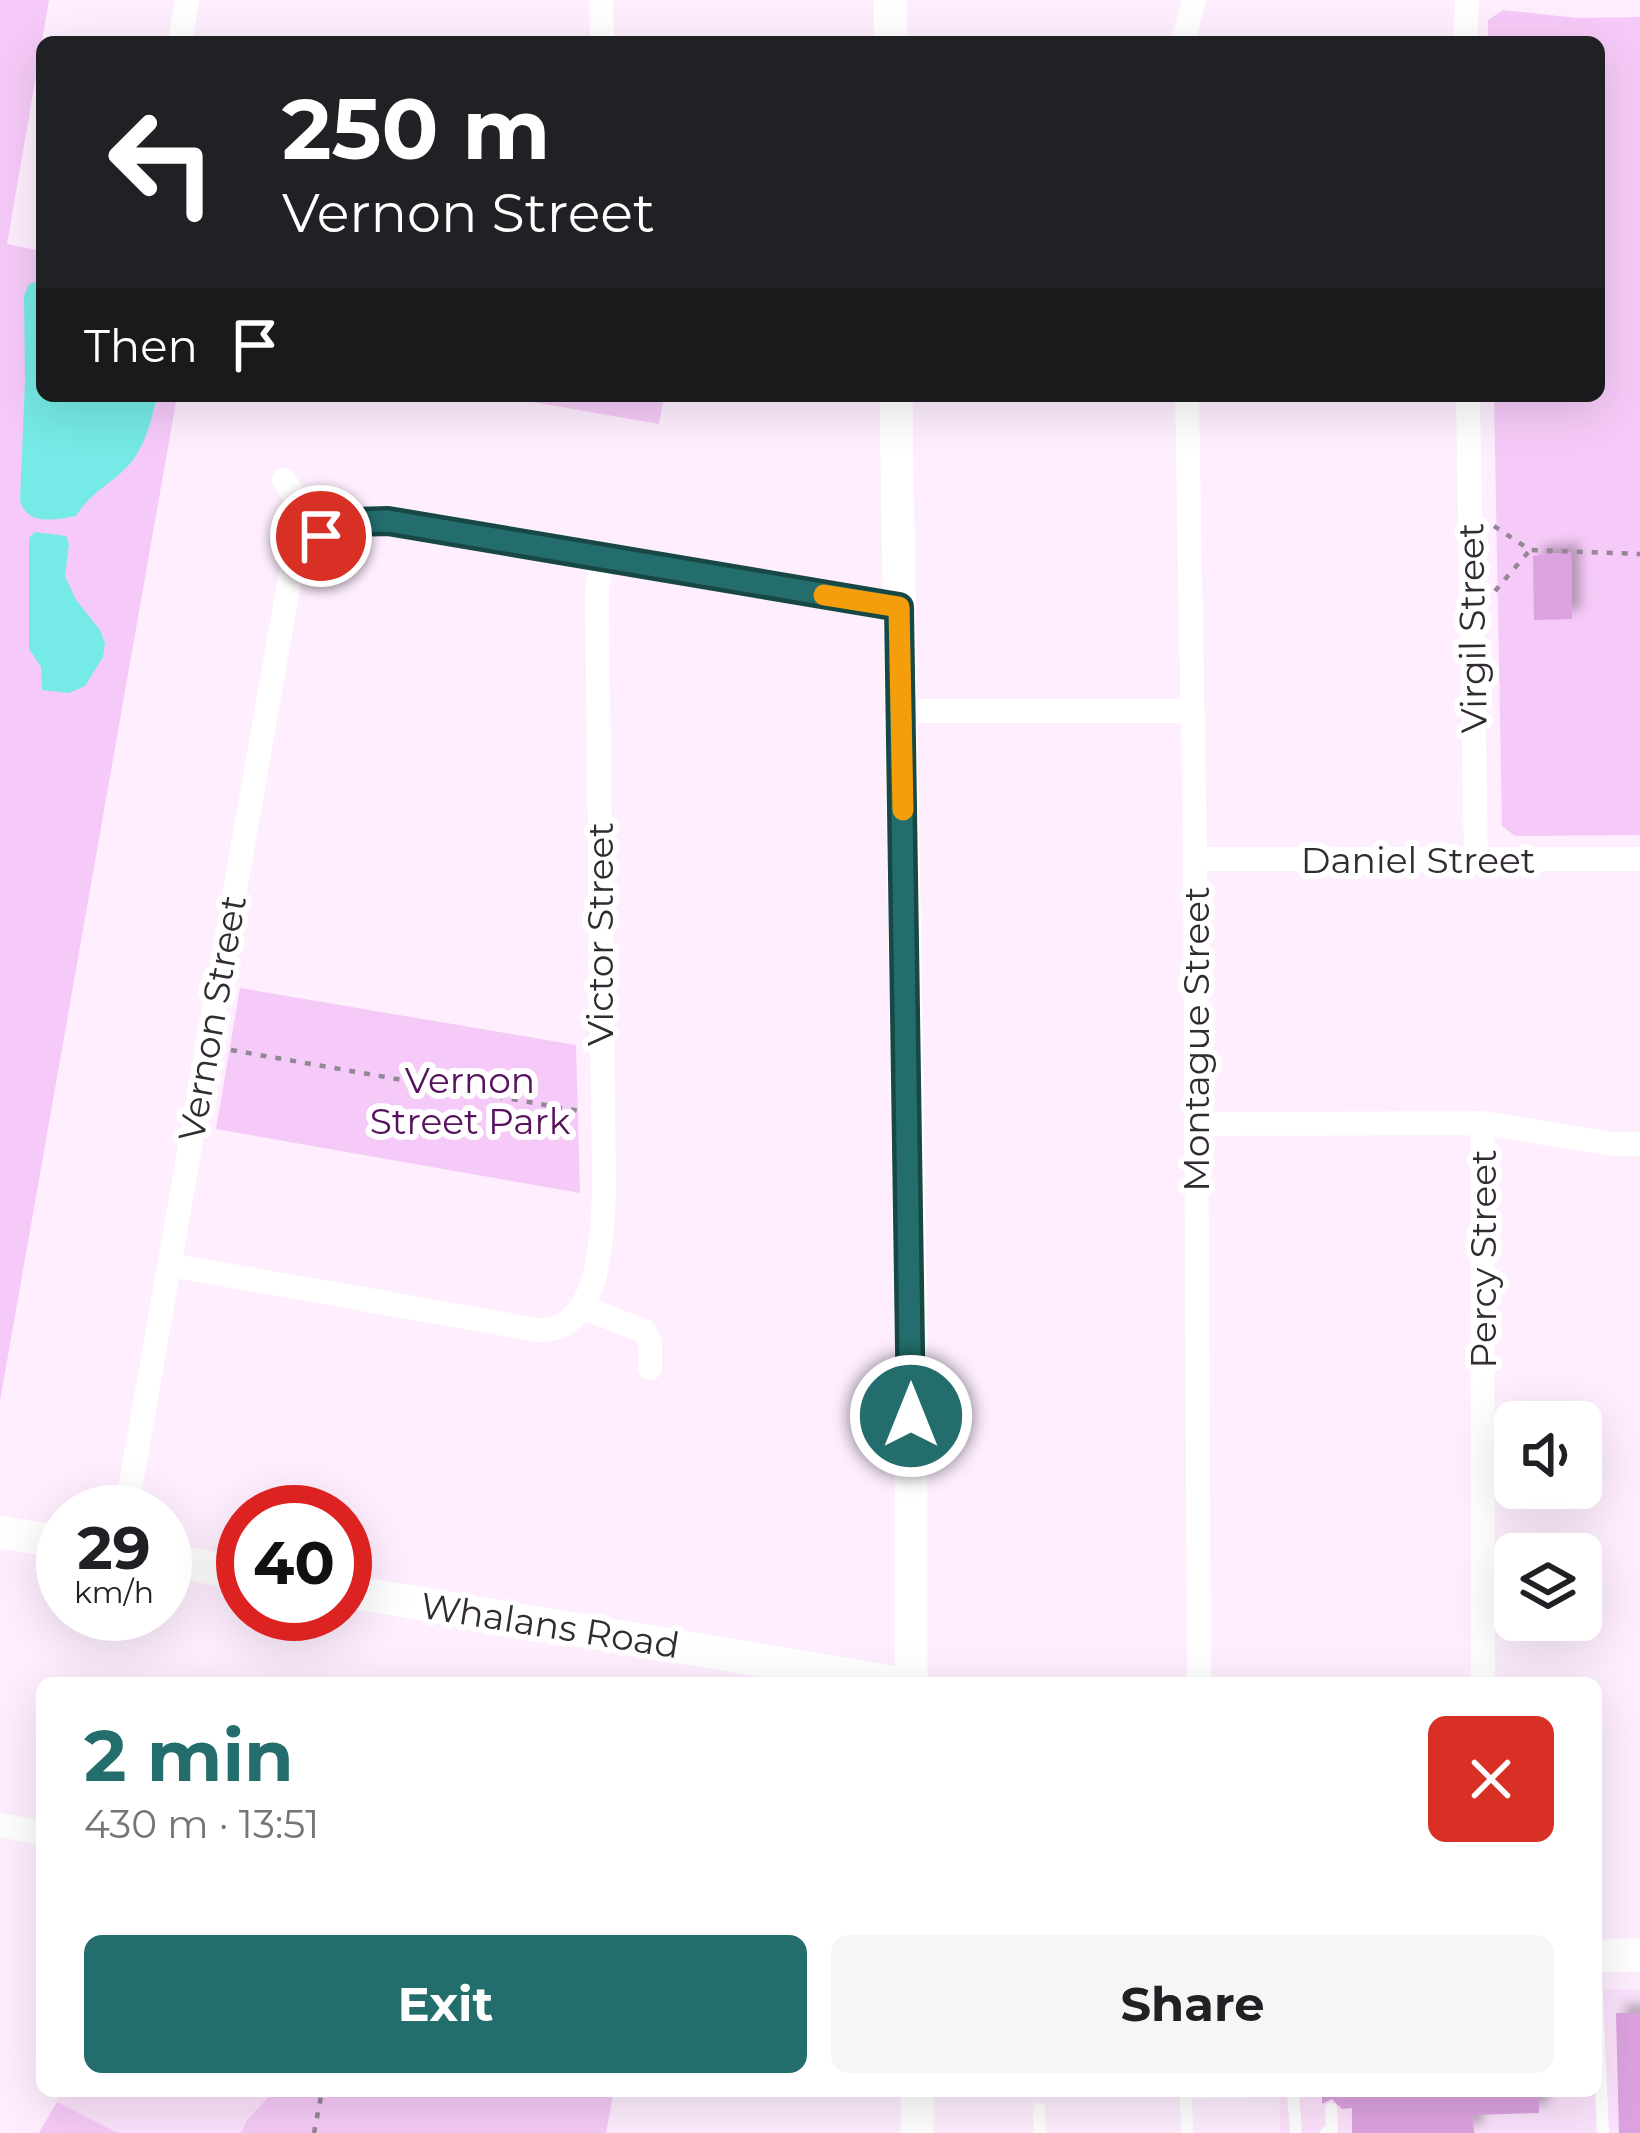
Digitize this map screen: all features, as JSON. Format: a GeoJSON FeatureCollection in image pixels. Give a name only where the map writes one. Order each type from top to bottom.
{"type":"FeatureCollection","features":[{"type":"Feature","properties":{"kind":"street"},"geometry":{"type":"LineString","coordinates":[[182,36],[187,0]]}},
{"type":"Feature","properties":{"kind":"street"},"geometry":{"type":"LineString","coordinates":[[601,0],[602,36]]}},
{"type":"Feature","properties":{"kind":"street"},"geometry":{"type":"LineString","coordinates":[[890,0],[891,36]]}},
{"type":"Feature","properties":{"kind":"street"},"geometry":{"type":"LineString","coordinates":[[1185,36],[1194,0]]}},
{"type":"Feature","properties":{"kind":"street"},"geometry":{"type":"LineString","coordinates":[[1465,36],[1467,0]]}},
{"type":"Feature","properties":{"kind":"street"},"geometry":{"type":"LineString","coordinates":[[896,402],[911,1344],[911,1677]]}},
{"type":"Feature","properties":{"kind":"street","name":"Montague Street"},"geometry":{"type":"LineString","coordinates":[[1187,402],[1195,860],[1199,1677]]}},
{"type":"Feature","properties":{"kind":"street","name":"Virgil Street"},"geometry":{"type":"LineString","coordinates":[[1468,402],[1476,861]]}},
{"type":"Feature","properties":{"kind":"street"},"geometry":{"type":"LineString","coordinates":[[284,480],[321,536],[354,522],[388,521],[899,607]]}},
{"type":"Feature","properties":{"kind":"street","name":"Vernon Street"},"geometry":{"type":"LineString","coordinates":[[131,1485],[290,577],[302,554],[321,536]]}},
{"type":"Feature","properties":{"kind":"street","name":"Victor Street"},"geometry":{"type":"LineString","coordinates":[[584,1308],[604,1200],[597,593],[602,558]]}},
{"type":"Feature","properties":{"kind":"street"},"geometry":{"type":"LineString","coordinates":[[901,711],[1192,711]]}},
{"type":"Feature","properties":{"kind":"street","name":"Daniel Street"},"geometry":{"type":"LineString","coordinates":[[1195,860],[1640,859]]}},
{"type":"Feature","properties":{"kind":"street"},"geometry":{"type":"LineString","coordinates":[[1196,1124],[1482,1124],[1640,1144]]}},
{"type":"Feature","properties":{"kind":"street","name":"Percy Street"},"geometry":{"type":"LineString","coordinates":[[1482,1124],[1483,1677]]}},
{"type":"Feature","properties":{"kind":"street"},"geometry":{"type":"LineString","coordinates":[[170,1265],[538,1330],[565,1326],[584,1308],[644,1331],[650,1342],[650,1368]]}},
{"type":"Feature","properties":{"kind":"street"},"geometry":{"type":"LineString","coordinates":[[0,1532],[36,1538]]}},
{"type":"Feature","properties":{"kind":"street","name":"Whalans Road"},"geometry":{"type":"LineString","coordinates":[[372,1595],[862,1677]]}},
{"type":"Feature","properties":{"kind":"street"},"geometry":{"type":"LineString","coordinates":[[0,1825],[36,1832]]}},
{"type":"Feature","properties":{"kind":"street"},"geometry":{"type":"LineString","coordinates":[[1602,1956],[1640,1955]]}},
{"type":"Feature","properties":{"kind":"street"},"geometry":{"type":"LineString","coordinates":[[917,2097],[917,2133]]}},
{"type":"Feature","properties":{"kind":"lane"},"geometry":{"type":"LineString","coordinates":[[1186,2097],[1187,2133]]}},
{"type":"Feature","properties":{"kind":"lane"},"geometry":{"type":"LineString","coordinates":[[1293,2097],[1296,2133]]}},
{"type":"Feature","properties":{"kind":"lane"},"geometry":{"type":"LineString","coordinates":[[1601,2097],[1603,2133]]}},
{"type":"Feature","properties":{"kind":"lane"},"geometry":{"type":"LineString","coordinates":[[1039,2109],[1040,2133]]}},
{"type":"Feature","properties":{"kind":"lane"},"geometry":{"type":"LineString","coordinates":[[1326,2133],[1331,2128],[1331,2109]]}},
{"type":"Feature","properties":{"kind":"path"},"geometry":{"type":"LineString","coordinates":[[1469,509],[1530,550],[1640,554]]}},
{"type":"Feature","properties":{"kind":"path"},"geometry":{"type":"LineString","coordinates":[[1472,619],[1530,550]]}},
{"type":"Feature","properties":{"kind":"path"},"geometry":{"type":"LineString","coordinates":[[207,1046],[602,1115]]}},
{"type":"Feature","properties":{"kind":"path"},"geometry":{"type":"LineString","coordinates":[[314,2133],[321,2097]]}},
{"type":"Feature","properties":{"kind":"shaded area"},"geometry":{"type":"Polygon","coordinates":[[[36,282],[36,402],[155,402],[145,438],[132,461],[76,516],[51,520],[28,514],[20,500],[24,296],[29,284],[36,282]]]}},
{"type":"Feature","properties":{"kind":"shaded area"},"geometry":{"type":"Polygon","coordinates":[[[35,532],[66,536],[65,576],[105,643],[103,657],[85,686],[69,693],[42,690],[41,667],[29,649],[29,538],[35,532]]]}},
{"type":"Feature","properties":{"kind":"shaded area"},"geometry":{"type":"Polygon","coordinates":[[[1602,1989],[1640,1989],[1640,2133],[1280,2133],[1279,2097],[1602,2097],[1602,1989]]]}},
{"type":"Feature","properties":{"kind":"shaded area"},"geometry":{"type":"Polygon","coordinates":[[[58,2097],[268,2097],[241,2133],[118,2133],[57,2102],[58,2097]]]}},
{"type":"Feature","properties":{"kind":"green space"},"geometry":{"type":"Polygon","coordinates":[[[0,0],[49,0],[43,36],[36,36],[36,76],[7,244],[36,250],[36,402],[176,402],[0,1401],[0,0]]]}},
{"type":"Feature","properties":{"kind":"green space"},"geometry":{"type":"Polygon","coordinates":[[[1503,10],[1577,18],[1640,17],[1640,835],[1515,836],[1502,826],[1494,402],[1605,402],[1605,36],[1488,36],[1488,20],[1503,10]]]}},
{"type":"Feature","properties":{"kind":"green space"},"geometry":{"type":"Polygon","coordinates":[[[532,402],[663,402],[659,424],[532,402]]]}},
{"type":"Feature","properties":{"kind":"green space","name":"Vernon Street Park"},"geometry":{"type":"Polygon","coordinates":[[[240,988],[576,1045],[580,1193],[216,1129],[240,988]]]}},
{"type":"Feature","properties":{"kind":"green space"},"geometry":{"type":"Polygon","coordinates":[[[268,2097],[613,2097],[606,2133],[241,2133],[268,2097]]]}},
{"type":"Feature","properties":{"kind":"green space"},"geometry":{"type":"Polygon","coordinates":[[[57,2102],[118,2133],[39,2133],[57,2102]]]}},
{"type":"Feature","properties":{"kind":"building"},"geometry":{"type":"Polygon","coordinates":[[[1571,552],[1572,619],[1534,620],[1533,556],[1571,552]]]}},
{"type":"Feature","properties":{"kind":"building"},"geometry":{"type":"Polygon","coordinates":[[[1616,2013],[1640,2013],[1640,2133],[1619,2133],[1616,2013]]]}},
{"type":"Feature","properties":{"kind":"building"},"geometry":{"type":"Polygon","coordinates":[[[1322,2097],[1539,2097],[1539,2113],[1473,2115],[1474,2133],[1352,2133],[1352,2108],[1342,2109],[1332,2099],[1322,2104],[1322,2097]]]}},
{"type":"Feature","properties":{"kind":"slow traffic"},"geometry":{"type":"LineString","coordinates":[[824,595],[899,607],[903,810]]}},
{"type":"Feature","properties":{"kind":"route"},"geometry":{"type":"LineString","coordinates":[[321,536],[354,522],[388,521],[899,607],[911,1416]]}}]}
